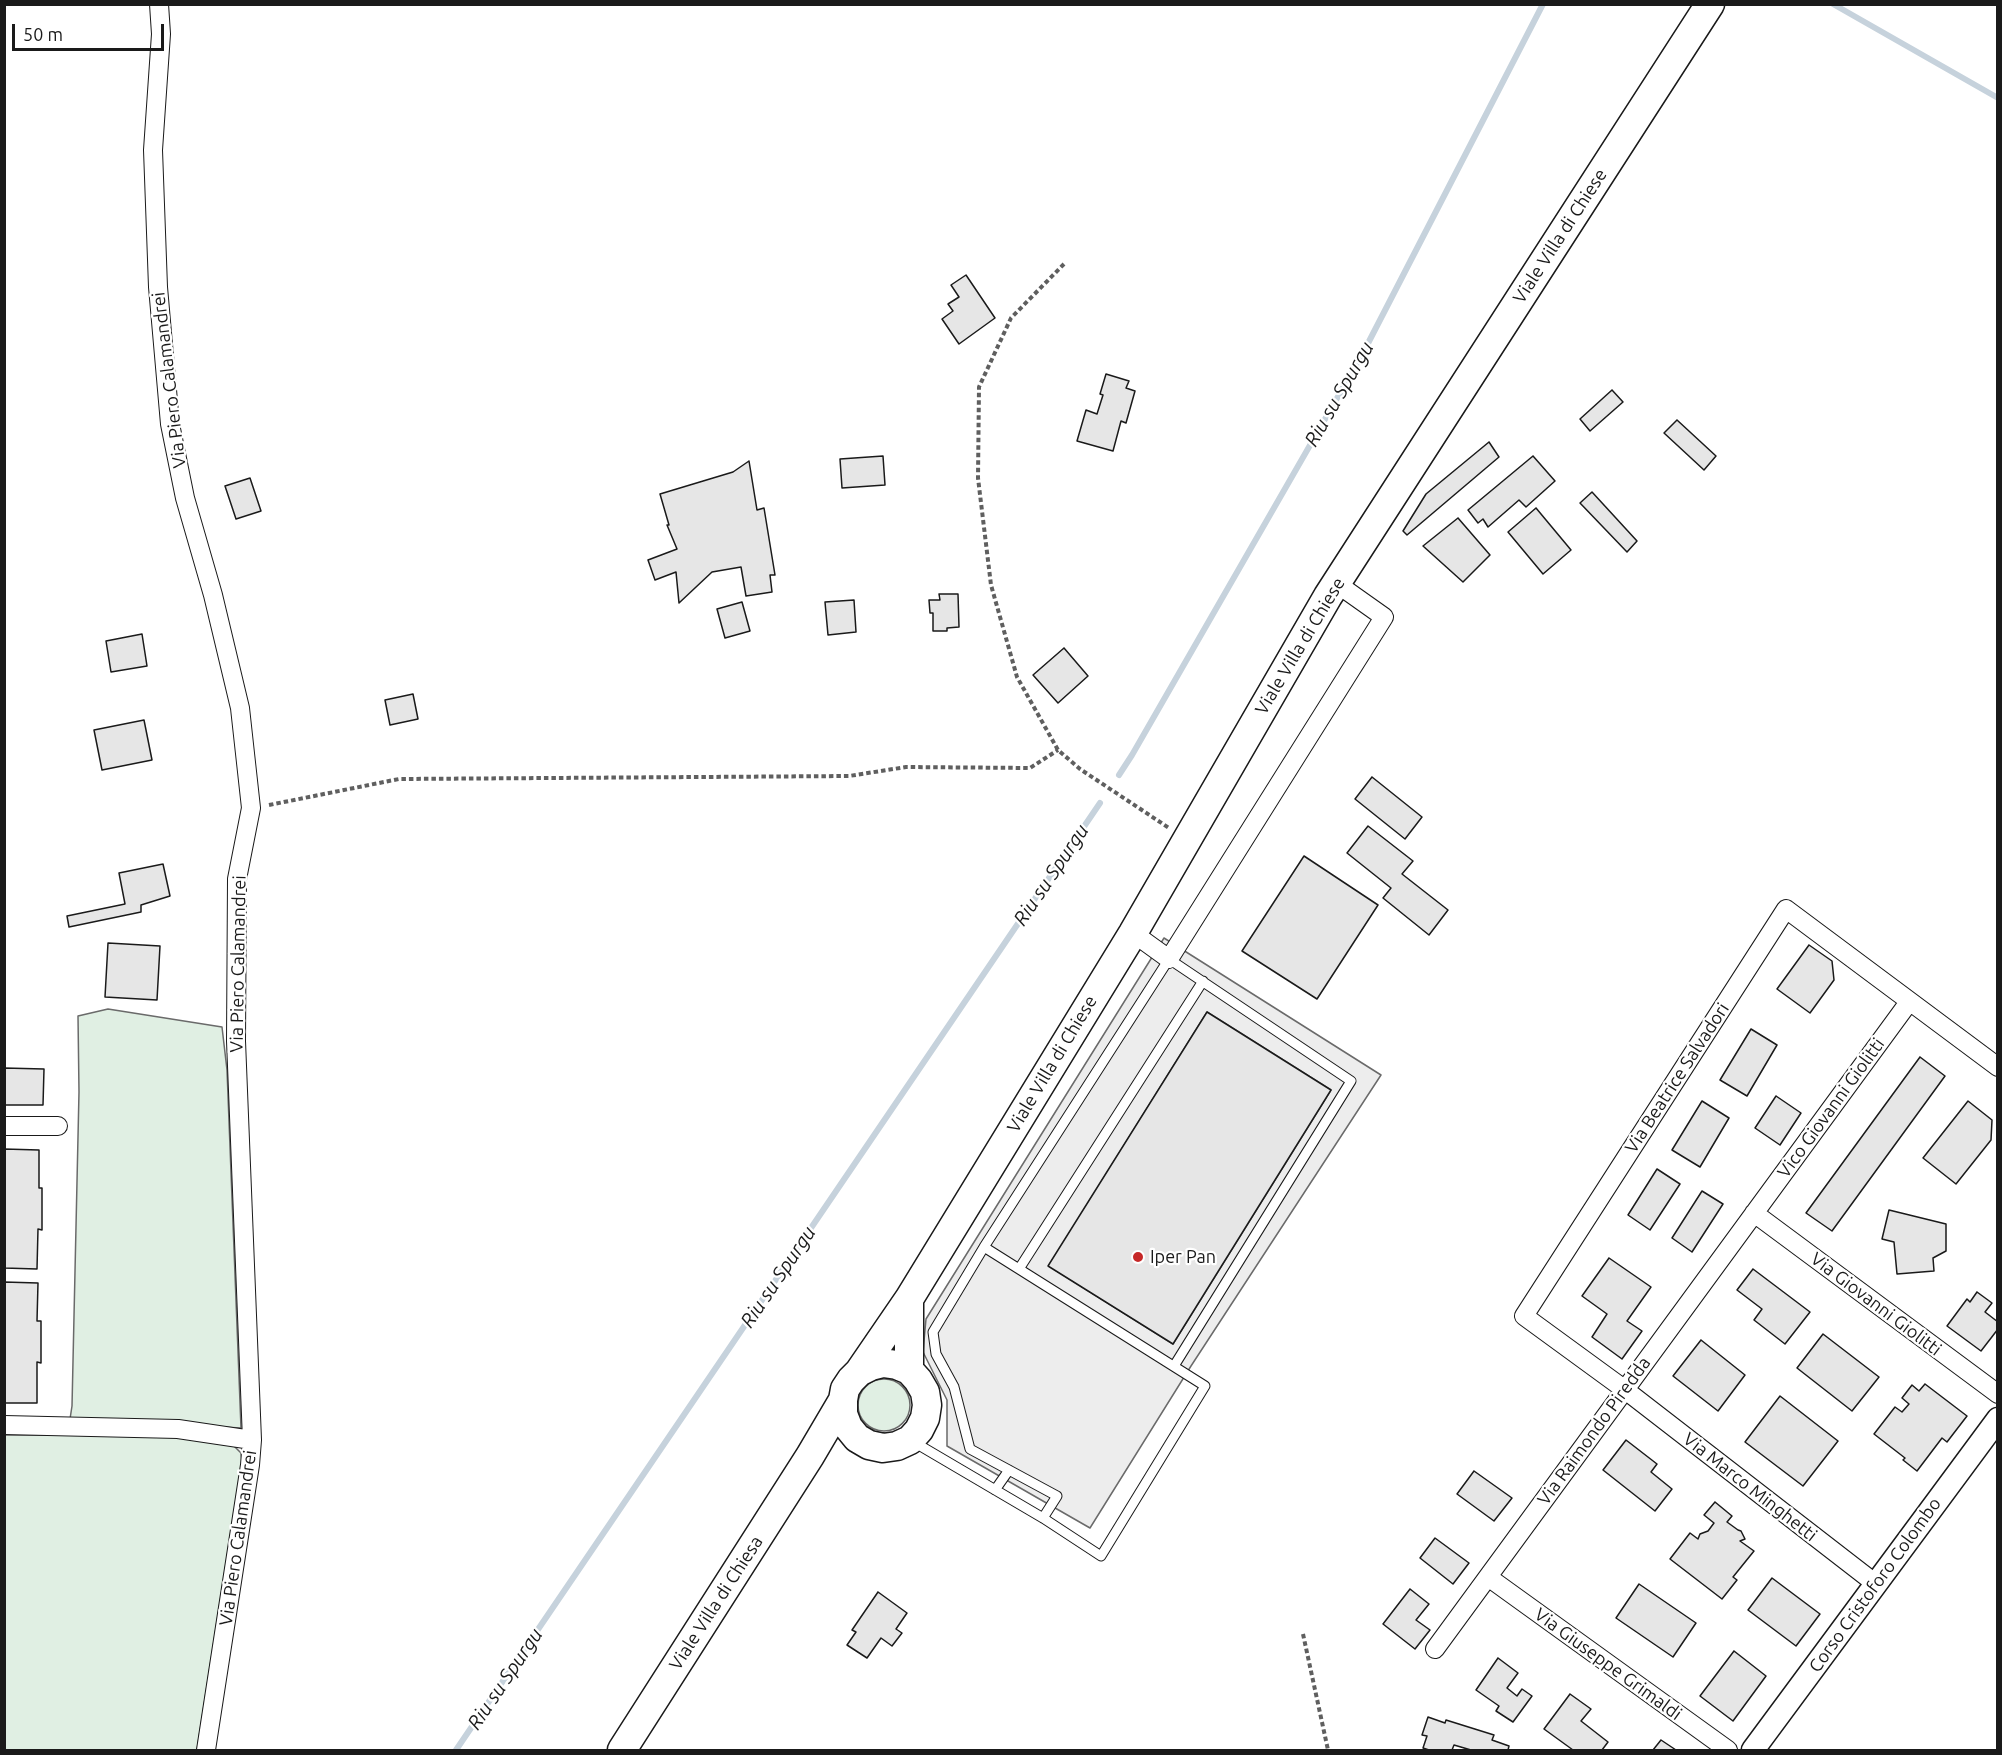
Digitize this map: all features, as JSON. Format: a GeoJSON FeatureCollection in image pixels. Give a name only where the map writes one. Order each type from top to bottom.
{"type":"FeatureCollection","features":[{"type":"Feature","properties":{"kind":"main road","name":"Viale Villa di Chiese"},"geometry":{"type":"LineString","coordinates":[[909,1299],[1133,933],[1336,583],[1710,4]]}},
{"type":"Feature","properties":{"kind":"main road"},"geometry":{"type":"LineString","coordinates":[[909,1299],[909,1370]]}},
{"type":"Feature","properties":{"kind":"main road","name":"Viale Villa di Chiesa"},"geometry":{"type":"LineString","coordinates":[[622,1750],[810,1456],[843,1400],[845,1389],[909,1299]]}},
{"type":"Feature","properties":{"kind":"main road"},"geometry":{"type":"LineString","coordinates":[[843,1400],[843,1414],[848,1427],[857,1438],[869,1445],[883,1448],[897,1446],[910,1440],[919,1430],[925,1418],[927,1405],[925,1392],[909,1370],[883,1363],[859,1372]]}},
{"type":"Feature","properties":{"kind":"main road"},"geometry":{"type":"LineString","coordinates":[[810,1456],[857,1438]]}},
{"type":"Feature","properties":{"kind":"street","name":"Via Piero Calamandrei"},"geometry":{"type":"LineString","coordinates":[[159,4],[161,34],[153,150],[158,287],[170,424],[184,498],[213,595],[240,708],[250,808],[237,879],[236,1041],[252,1440],[250,1466],[206,1750]]}},
{"type":"Feature","properties":{"kind":"street"},"geometry":{"type":"LineString","coordinates":[[1133,933],[1169,959],[1384,617],[1336,583]]}},
{"type":"Feature","properties":{"kind":"street","name":"Via Beatrice Salvadori"},"geometry":{"type":"LineString","coordinates":[[1624,1389],[1524,1316],[1786,909],[1948,1032],[1998,1067]]}},
{"type":"Feature","properties":{"kind":"street","name":"Vico Giovanni Giolitti"},"geometry":{"type":"LineString","coordinates":[[1754,1213],[1909,1002]]}},
{"type":"Feature","properties":{"kind":"street"},"geometry":{"type":"LineString","coordinates":[[4,1126],[58,1126]]}},
{"type":"Feature","properties":{"kind":"street","name":"Via Raimondo Piredda"},"geometry":{"type":"LineString","coordinates":[[1435,1649],[1754,1213]]}},
{"type":"Feature","properties":{"kind":"street","name":"Via Giovanni Giolitti"},"geometry":{"type":"LineString","coordinates":[[1754,1213],[1998,1394]]}},
{"type":"Feature","properties":{"kind":"street","name":"Via Marco Minghetti"},"geometry":{"type":"LineString","coordinates":[[1624,1389],[1876,1584]]}},
{"type":"Feature","properties":{"kind":"street","name":"Corso Cristoforo Colombo"},"geometry":{"type":"LineString","coordinates":[[1753,1750],[1998,1419]]}},
{"type":"Feature","properties":{"kind":"street"},"geometry":{"type":"LineString","coordinates":[[4,1425],[178,1429],[252,1440]]}},
{"type":"Feature","properties":{"kind":"street","name":"Via Giuseppe Grimaldi"},"geometry":{"type":"LineString","coordinates":[[1488,1577],[1728,1750]]}},
{"type":"Feature","properties":{"kind":"lane"},"geometry":{"type":"LineString","coordinates":[[1043,1518],[1057,1496],[970,1449],[954,1387],[936,1354],[933,1332],[984,1247],[1169,959],[1351,1081],[1174,1366]]}},
{"type":"Feature","properties":{"kind":"lane"},"geometry":{"type":"LineString","coordinates":[[1018,1269],[1203,981]]}},
{"type":"Feature","properties":{"kind":"lane"},"geometry":{"type":"LineString","coordinates":[[910,1440],[1043,1518],[1101,1556],[1205,1386],[984,1247]]}},
{"type":"Feature","properties":{"kind":"lane"},"geometry":{"type":"LineString","coordinates":[[995,1490],[1009,1470]]}},
{"type":"Feature","properties":{"kind":"path"},"geometry":{"type":"LineString","coordinates":[[1064,264],[1011,318],[979,387],[978,478],[991,585],[1017,677],[1058,750],[1080,770],[1187,840]]}},
{"type":"Feature","properties":{"kind":"path"},"geometry":{"type":"LineString","coordinates":[[250,808],[399,779],[849,776],[906,767],[1030,768],[1058,750]]}},
{"type":"Feature","properties":{"kind":"path"},"geometry":{"type":"LineString","coordinates":[[1303,1634],[1328,1750]]}},
{"type":"Feature","properties":{"kind":"green space"},"geometry":{"type":"Polygon","coordinates":[[[108,1009],[222,1027],[227,1070],[241,1428],[70,1419],[79,1092],[78,1016],[108,1009]]]}},
{"type":"Feature","properties":{"kind":"green space"},"geometry":{"type":"Polygon","coordinates":[[[879,1379],[889,1379],[899,1383],[906,1390],[910,1405],[906,1420],[899,1427],[889,1431],[879,1431],[869,1427],[862,1420],[858,1410],[858,1400],[862,1390],[869,1383],[879,1379]]]}},
{"type":"Feature","properties":{"kind":"green space"},"geometry":{"type":"Polygon","coordinates":[[[4,1435],[161,1435],[234,1446],[241,1453],[242,1461],[197,1750],[5,1750],[4,1435]]]}},
{"type":"Feature","properties":{"kind":"shaded area"},"geometry":{"type":"Polygon","coordinates":[[[1164,938],[1381,1075],[1191,1366],[1090,1528],[947,1446],[947,1400],[923,1352],[926,1319],[1164,938]],[[1207,1012],[1049,1266],[1173,1344],[1331,1090],[1207,1012]]]}},
{"type":"Feature","properties":{"kind":"building"},"geometry":{"type":"Polygon","coordinates":[[[966,275],[995,318],[959,344],[942,319],[953,311],[948,304],[959,297],[951,285],[966,275]]]}},
{"type":"Feature","properties":{"kind":"building"},"geometry":{"type":"Polygon","coordinates":[[[1106,374],[1129,381],[1126,388],[1135,391],[1126,423],[1121,421],[1113,451],[1077,441],[1086,410],[1097,414],[1106,374]]]}},
{"type":"Feature","properties":{"kind":"building"},"geometry":{"type":"Polygon","coordinates":[[[1612,390],[1623,402],[1590,431],[1580,419],[1612,390]]]}},
{"type":"Feature","properties":{"kind":"building"},"geometry":{"type":"Polygon","coordinates":[[[1677,420],[1716,456],[1704,470],[1664,433],[1677,420]]]}},
{"type":"Feature","properties":{"kind":"building"},"geometry":{"type":"Polygon","coordinates":[[[1489,442],[1499,457],[1407,535],[1403,531],[1426,494],[1489,442]]]}},
{"type":"Feature","properties":{"kind":"building"},"geometry":{"type":"Polygon","coordinates":[[[883,456],[885,485],[842,488],[840,459],[883,456]]]}},
{"type":"Feature","properties":{"kind":"building"},"geometry":{"type":"Polygon","coordinates":[[[1533,456],[1555,481],[1526,507],[1519,500],[1488,527],[1483,519],[1478,523],[1468,510],[1533,456]]]}},
{"type":"Feature","properties":{"kind":"building"},"geometry":{"type":"Polygon","coordinates":[[[749,461],[757,510],[764,508],[775,575],[770,575],[772,592],[746,596],[741,567],[712,572],[679,603],[676,572],[655,580],[648,560],[677,549],[667,525],[669,525],[660,494],[733,472],[749,461]]]}},
{"type":"Feature","properties":{"kind":"building"},"geometry":{"type":"Polygon","coordinates":[[[250,478],[261,511],[236,519],[225,486],[250,478]]]}},
{"type":"Feature","properties":{"kind":"building"},"geometry":{"type":"Polygon","coordinates":[[[1592,492],[1637,541],[1627,552],[1580,503],[1592,492]]]}},
{"type":"Feature","properties":{"kind":"building"},"geometry":{"type":"Polygon","coordinates":[[[1536,508],[1571,550],[1543,574],[1508,532],[1536,508]]]}},
{"type":"Feature","properties":{"kind":"building"},"geometry":{"type":"Polygon","coordinates":[[[1458,518],[1490,555],[1463,582],[1423,546],[1458,518]]]}},
{"type":"Feature","properties":{"kind":"building"},"geometry":{"type":"Polygon","coordinates":[[[939,594],[958,594],[959,627],[947,628],[947,631],[933,631],[933,613],[930,613],[929,600],[940,600],[939,594]]]}},
{"type":"Feature","properties":{"kind":"building"},"geometry":{"type":"Polygon","coordinates":[[[854,600],[856,632],[828,635],[825,602],[854,600]]]}},
{"type":"Feature","properties":{"kind":"building"},"geometry":{"type":"Polygon","coordinates":[[[742,602],[750,631],[725,638],[717,609],[742,602]]]}},
{"type":"Feature","properties":{"kind":"building"},"geometry":{"type":"Polygon","coordinates":[[[142,634],[147,666],[111,672],[106,641],[142,634]]]}},
{"type":"Feature","properties":{"kind":"building"},"geometry":{"type":"Polygon","coordinates":[[[1064,648],[1088,676],[1058,703],[1033,675],[1064,648]]]}},
{"type":"Feature","properties":{"kind":"building"},"geometry":{"type":"Polygon","coordinates":[[[413,694],[418,719],[390,725],[385,700],[413,694]]]}},
{"type":"Feature","properties":{"kind":"building"},"geometry":{"type":"Polygon","coordinates":[[[144,720],[152,760],[102,770],[94,730],[144,720]]]}},
{"type":"Feature","properties":{"kind":"building"},"geometry":{"type":"Polygon","coordinates":[[[1372,777],[1422,817],[1405,839],[1355,799],[1372,777]]]}},
{"type":"Feature","properties":{"kind":"building"},"geometry":{"type":"Polygon","coordinates":[[[1368,826],[1413,861],[1402,874],[1448,910],[1429,935],[1383,898],[1391,888],[1347,853],[1368,826]]]}},
{"type":"Feature","properties":{"kind":"building"},"geometry":{"type":"Polygon","coordinates":[[[1304,856],[1378,905],[1317,999],[1242,951],[1304,856]]]}},
{"type":"Feature","properties":{"kind":"building"},"geometry":{"type":"Polygon","coordinates":[[[163,864],[170,896],[141,905],[141,912],[69,927],[67,916],[125,904],[119,873],[163,864]]]}},
{"type":"Feature","properties":{"kind":"building"},"geometry":{"type":"Polygon","coordinates":[[[108,943],[160,946],[157,1000],[105,997],[108,943]]]}},
{"type":"Feature","properties":{"kind":"building"},"geometry":{"type":"Polygon","coordinates":[[[1809,945],[1832,961],[1834,980],[1810,1013],[1777,989],[1809,945]]]}},
{"type":"Feature","properties":{"kind":"building"},"geometry":{"type":"Polygon","coordinates":[[[1207,1012],[1331,1090],[1173,1344],[1048,1266],[1207,1012]]]}},
{"type":"Feature","properties":{"kind":"building"},"geometry":{"type":"Polygon","coordinates":[[[1751,1029],[1777,1045],[1747,1096],[1720,1080],[1751,1029]]]}},
{"type":"Feature","properties":{"kind":"building"},"geometry":{"type":"Polygon","coordinates":[[[1920,1057],[1945,1076],[1832,1231],[1806,1213],[1920,1057]]]}},
{"type":"Feature","properties":{"kind":"building"},"geometry":{"type":"Polygon","coordinates":[[[4,1068],[44,1069],[43,1105],[4,1105],[4,1068]]]}},
{"type":"Feature","properties":{"kind":"building"},"geometry":{"type":"Polygon","coordinates":[[[1776,1096],[1801,1113],[1780,1145],[1755,1128],[1776,1096]]]}},
{"type":"Feature","properties":{"kind":"building"},"geometry":{"type":"Polygon","coordinates":[[[1702,1101],[1729,1118],[1700,1167],[1672,1150],[1702,1101]]]}},
{"type":"Feature","properties":{"kind":"building"},"geometry":{"type":"Polygon","coordinates":[[[1968,1101],[1992,1120],[1991,1140],[1956,1184],[1923,1158],[1968,1101]]]}},
{"type":"Feature","properties":{"kind":"building"},"geometry":{"type":"Polygon","coordinates":[[[4,1149],[39,1150],[42,1230],[38,1229],[37,1269],[4,1268],[4,1149]]]}},
{"type":"Feature","properties":{"kind":"building"},"geometry":{"type":"Polygon","coordinates":[[[1657,1169],[1680,1184],[1650,1230],[1628,1215],[1657,1169]]]}},
{"type":"Feature","properties":{"kind":"building"},"geometry":{"type":"Polygon","coordinates":[[[1702,1191],[1723,1204],[1692,1252],[1672,1238],[1702,1191]]]}},
{"type":"Feature","properties":{"kind":"building"},"geometry":{"type":"Polygon","coordinates":[[[1889,1210],[1946,1224],[1946,1251],[1933,1258],[1934,1271],[1897,1274],[1894,1242],[1882,1239],[1889,1210]]]}},
{"type":"Feature","properties":{"kind":"building"},"geometry":{"type":"Polygon","coordinates":[[[1609,1258],[1651,1287],[1627,1321],[1642,1331],[1622,1359],[1592,1337],[1607,1314],[1582,1296],[1609,1258]]]}},
{"type":"Feature","properties":{"kind":"building"},"geometry":{"type":"Polygon","coordinates":[[[1753,1269],[1810,1312],[1785,1344],[1754,1320],[1762,1309],[1737,1290],[1753,1269]]]}},
{"type":"Feature","properties":{"kind":"building"},"geometry":{"type":"Polygon","coordinates":[[[4,1282],[38,1283],[37,1321],[41,1321],[41,1363],[37,1362],[37,1403],[4,1403],[4,1282]]]}},
{"type":"Feature","properties":{"kind":"building"},"geometry":{"type":"Polygon","coordinates":[[[1977,1292],[1992,1303],[1985,1312],[1998,1322],[1998,1329],[1981,1351],[1947,1326],[1967,1299],[1970,1302],[1977,1292]]]}},
{"type":"Feature","properties":{"kind":"building"},"geometry":{"type":"Polygon","coordinates":[[[1823,1334],[1879,1377],[1852,1411],[1797,1368],[1823,1334]]]}},
{"type":"Feature","properties":{"kind":"building"},"geometry":{"type":"Polygon","coordinates":[[[1701,1340],[1745,1375],[1718,1411],[1673,1376],[1701,1340]]]}},
{"type":"Feature","properties":{"kind":"building"},"geometry":{"type":"Polygon","coordinates":[[[1925,1384],[1967,1416],[1947,1442],[1942,1438],[1917,1471],[1903,1460],[1905,1458],[1874,1434],[1895,1407],[1902,1412],[1909,1404],[1902,1398],[1912,1385],[1919,1391],[1925,1384]]]}},
{"type":"Feature","properties":{"kind":"building"},"geometry":{"type":"Polygon","coordinates":[[[1780,1396],[1838,1441],[1803,1486],[1745,1442],[1780,1396]]]}},
{"type":"Feature","properties":{"kind":"building"},"geometry":{"type":"Polygon","coordinates":[[[1626,1440],[1657,1464],[1651,1472],[1672,1489],[1655,1511],[1603,1470],[1626,1440]]]}},
{"type":"Feature","properties":{"kind":"building"},"geometry":{"type":"Polygon","coordinates":[[[1474,1471],[1512,1498],[1494,1521],[1457,1494],[1474,1471]]]}},
{"type":"Feature","properties":{"kind":"building"},"geometry":{"type":"Polygon","coordinates":[[[1715,1502],[1732,1516],[1727,1522],[1741,1531],[1745,1539],[1740,1541],[1754,1551],[1733,1577],[1737,1580],[1722,1599],[1670,1559],[1690,1533],[1698,1539],[1700,1534],[1708,1531],[1714,1523],[1704,1515],[1715,1502]]]}},
{"type":"Feature","properties":{"kind":"building"},"geometry":{"type":"Polygon","coordinates":[[[1435,1538],[1469,1563],[1453,1584],[1420,1558],[1435,1538]]]}},
{"type":"Feature","properties":{"kind":"building"},"geometry":{"type":"Polygon","coordinates":[[[1772,1578],[1820,1614],[1796,1646],[1748,1610],[1772,1578]]]}},
{"type":"Feature","properties":{"kind":"building"},"geometry":{"type":"Polygon","coordinates":[[[1639,1584],[1696,1623],[1673,1657],[1616,1618],[1639,1584]]]}},
{"type":"Feature","properties":{"kind":"building"},"geometry":{"type":"Polygon","coordinates":[[[1410,1589],[1429,1604],[1416,1620],[1430,1630],[1415,1649],[1383,1624],[1410,1589]]]}},
{"type":"Feature","properties":{"kind":"building"},"geometry":{"type":"Polygon","coordinates":[[[878,1592],[907,1613],[896,1629],[902,1633],[892,1646],[881,1638],[867,1658],[847,1645],[856,1632],[852,1630],[878,1592]]]}},
{"type":"Feature","properties":{"kind":"building"},"geometry":{"type":"Polygon","coordinates":[[[1734,1651],[1766,1676],[1733,1721],[1700,1696],[1734,1651]]]}},
{"type":"Feature","properties":{"kind":"building"},"geometry":{"type":"Polygon","coordinates":[[[1498,1658],[1518,1673],[1507,1688],[1517,1696],[1522,1689],[1532,1696],[1513,1722],[1496,1711],[1499,1706],[1476,1690],[1498,1658]]]}},
{"type":"Feature","properties":{"kind":"building"},"geometry":{"type":"Polygon","coordinates":[[[1570,1694],[1591,1709],[1581,1721],[1608,1742],[1602,1750],[1573,1750],[1544,1729],[1570,1694]]]}},
{"type":"Feature","properties":{"kind":"building"},"geometry":{"type":"Polygon","coordinates":[[[1428,1717],[1445,1723],[1446,1720],[1494,1735],[1492,1740],[1509,1746],[1508,1750],[1471,1750],[1454,1745],[1452,1750],[1423,1748],[1427,1736],[1422,1735],[1428,1717]]]}},
{"type":"Feature","properties":{"kind":"building"},"geometry":{"type":"Polygon","coordinates":[[[1661,1740],[1676,1750],[1653,1750],[1661,1740]]]}},
{"type":"Feature","properties":{"kind":"waterway","name":"Riu su Spurgu"},"geometry":{"type":"LineString","coordinates":[[1119,775],[1363,353],[1543,4]]}},
{"type":"Feature","properties":{"kind":"waterway","name":"Riu su Spurgu"},"geometry":{"type":"LineString","coordinates":[[1833,4],[1998,98]]}},
{"type":"Feature","properties":{"kind":"waterway","name":"Riu su Spurgu"},"geometry":{"type":"LineString","coordinates":[[456,1750],[1100,803]]}},
{"type":"Feature","properties":{"kind":"place","name":"Iper Pan"},"geometry":{"type":"Point","coordinates":[1138,1257]}}]}
